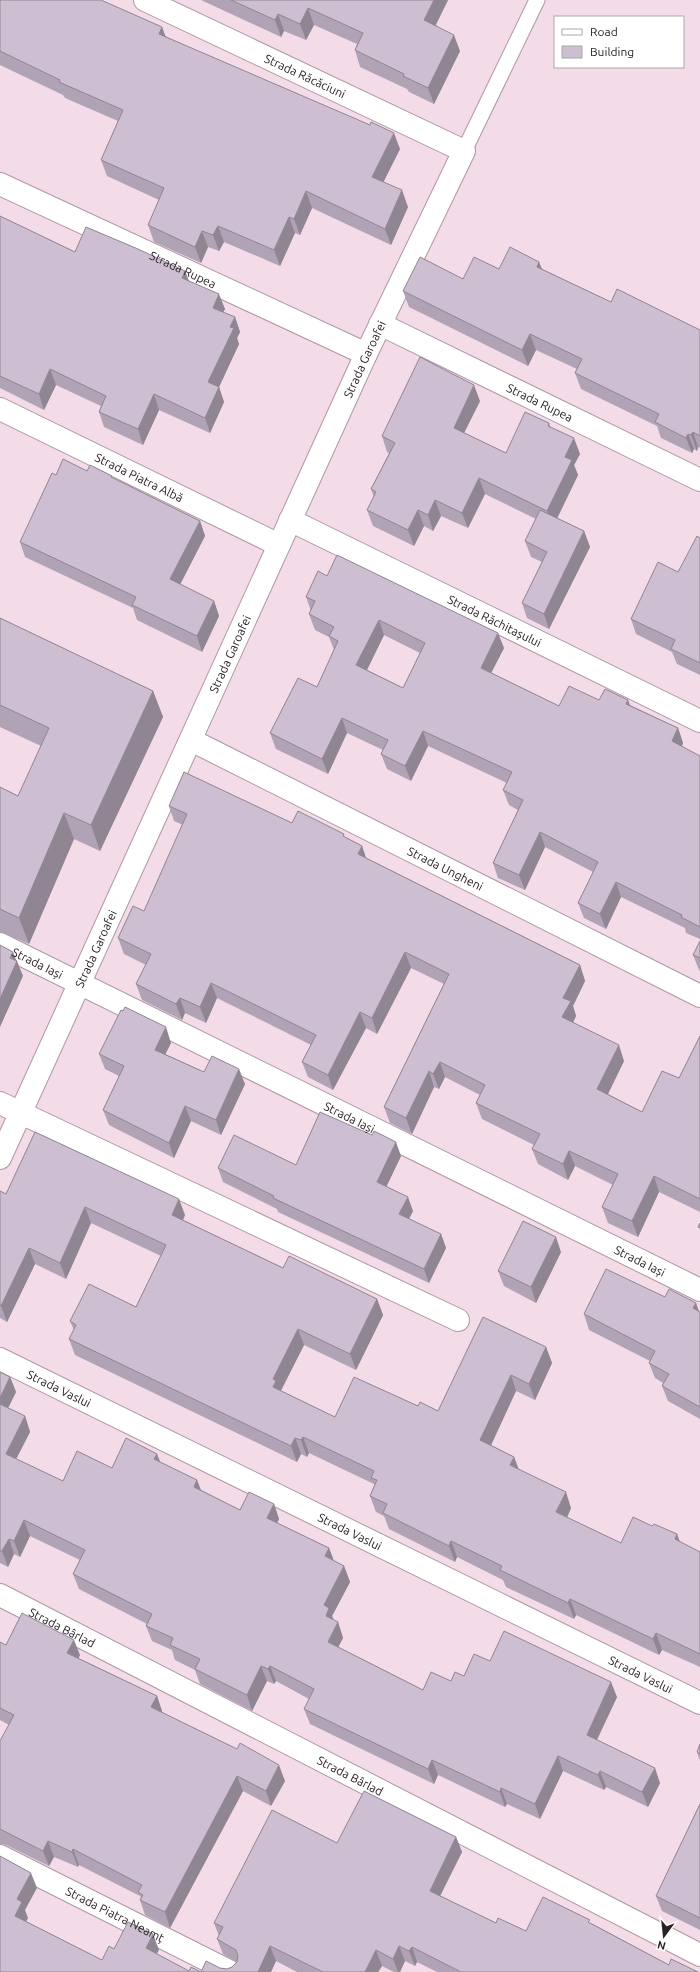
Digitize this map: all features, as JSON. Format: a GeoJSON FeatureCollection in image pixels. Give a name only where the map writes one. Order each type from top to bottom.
{"type":"FeatureCollection","features":[{"type":"Feature","properties":{"kind":"street","name":"Strada Răcăciuni"},"geometry":{"type":"LineString","coordinates":[[146,0],[464,152]]}},
{"type":"Feature","properties":{"kind":"street","name":"Strada Garoafei"},"geometry":{"type":"LineString","coordinates":[[0,1158],[366,354],[464,152]]}},
{"type":"Feature","properties":{"kind":"street","name":"Strada Rupea"},"geometry":{"type":"LineString","coordinates":[[0,184],[366,354]]}},
{"type":"Feature","properties":{"kind":"street","name":"Strada Rupea"},"geometry":{"type":"LineString","coordinates":[[380,324],[700,480]]}},
{"type":"Feature","properties":{"kind":"street","name":"Strada Piatra Albă"},"geometry":{"type":"LineString","coordinates":[[0,409],[279,545]]}},
{"type":"Feature","properties":{"kind":"street","name":"Strada Răchitașului"},"geometry":{"type":"LineString","coordinates":[[290,520],[700,722]]}},
{"type":"Feature","properties":{"kind":"street","name":"Strada Ungheni"},"geometry":{"type":"LineString","coordinates":[[191,740],[700,996]]}},
{"type":"Feature","properties":{"kind":"street","name":"Strada Iași"},"geometry":{"type":"LineString","coordinates":[[0,944],[700,1290]]}},
{"type":"Feature","properties":{"kind":"street"},"geometry":{"type":"LineString","coordinates":[[0,1103],[458,1320]]}},
{"type":"Feature","properties":{"kind":"street","name":"Strada Vaslui"},"geometry":{"type":"LineString","coordinates":[[0,1359],[700,1703]]}},
{"type":"Feature","properties":{"kind":"street","name":"Strada Bârlad"},"geometry":{"type":"LineString","coordinates":[[0,1594],[700,1955]]}},
{"type":"Feature","properties":{"kind":"street","name":"Strada Piatra Neamț"},"geometry":{"type":"LineString","coordinates":[[0,1856],[231,1972]]}},
{"type":"Feature","properties":{"kind":"lane"},"geometry":{"type":"LineString","coordinates":[[464,152],[537,0]]}},
{"type":"Feature","properties":{"kind":"building"},"geometry":{"type":"Polygon","coordinates":[[[0,0],[101,0],[162,27],[159,34],[370,125],[371,122],[394,133],[372,177],[402,190],[385,229],[306,191],[294,219],[289,217],[274,250],[218,226],[213,235],[202,231],[195,247],[148,225],[164,188],[101,160],[123,110],[59,82],[60,80],[0,51],[0,0]]]}},
{"type":"Feature","properties":{"kind":"building"},"geometry":{"type":"Polygon","coordinates":[[[231,0],[434,0],[424,20],[454,35],[428,88],[403,76],[404,74],[355,50],[363,33],[308,8],[300,24],[278,14],[275,20],[231,0]]]}},
{"type":"Feature","properties":{"kind":"building"},"geometry":{"type":"Polygon","coordinates":[[[0,216],[75,252],[86,227],[185,271],[182,278],[219,294],[213,308],[235,317],[230,327],[234,328],[208,382],[219,387],[205,418],[154,394],[138,429],[99,412],[106,396],[50,369],[39,394],[0,376],[0,216]]]}},
{"type":"Feature","properties":{"kind":"building"},"geometry":{"type":"Polygon","coordinates":[[[510,247],[539,262],[537,267],[611,302],[617,289],[700,330],[700,436],[693,432],[691,435],[688,434],[686,438],[655,422],[659,414],[575,373],[582,359],[530,334],[522,350],[403,291],[420,257],[463,279],[474,257],[499,269],[510,247]]]}},
{"type":"Feature","properties":{"kind":"building"},"geometry":{"type":"Polygon","coordinates":[[[420,357],[474,385],[454,428],[506,453],[525,412],[549,423],[548,426],[574,438],[565,457],[572,460],[547,511],[479,478],[462,513],[435,500],[428,515],[418,510],[408,530],[367,510],[376,492],[371,489],[395,443],[382,436],[420,357]]]}},
{"type":"Feature","properties":{"kind":"building"},"geometry":{"type":"Polygon","coordinates":[[[63,459],[87,471],[90,465],[200,521],[170,579],[214,601],[197,636],[132,605],[136,597],[20,542],[52,473],[56,475],[63,459]]]}},
{"type":"Feature","properties":{"kind":"building"},"geometry":{"type":"Polygon","coordinates":[[[540,510],[584,531],[544,614],[522,603],[547,552],[525,541],[540,510]]]}},
{"type":"Feature","properties":{"kind":"building"},"geometry":{"type":"Polygon","coordinates":[[[697,536],[700,538],[700,663],[671,649],[675,640],[631,619],[658,562],[678,572],[697,536]]]}},
{"type":"Feature","properties":{"kind":"building"},"geometry":{"type":"Polygon","coordinates":[[[337,555],[498,633],[481,668],[559,706],[569,686],[599,700],[605,689],[628,700],[626,704],[678,728],[672,741],[700,756],[700,927],[681,917],[682,915],[616,882],[600,914],[578,903],[598,862],[540,832],[519,875],[493,863],[523,800],[503,790],[512,772],[423,731],[405,766],[381,754],[388,740],[342,718],[322,759],[270,733],[298,678],[317,687],[338,641],[329,636],[334,627],[309,614],[315,601],[306,597],[318,571],[327,576],[337,555]],[[379,620],[356,665],[403,688],[425,643],[379,620]]]}},
{"type":"Feature","properties":{"kind":"building"},"geometry":{"type":"Polygon","coordinates":[[[0,618],[153,691],[91,825],[64,813],[19,918],[0,909],[0,787],[18,796],[49,728],[0,705],[0,618]]]}},
{"type":"Feature","properties":{"kind":"building"},"geometry":{"type":"Polygon","coordinates":[[[184,772],[292,823],[298,811],[344,834],[343,836],[362,846],[358,854],[580,965],[563,998],[571,1001],[562,1017],[619,1045],[597,1089],[642,1112],[662,1071],[679,1078],[700,1036],[700,1199],[654,1176],[632,1221],[602,1207],[618,1174],[569,1151],[563,1164],[532,1149],[540,1134],[476,1103],[485,1085],[440,1062],[433,1074],[429,1071],[406,1118],[384,1107],[449,974],[405,952],[372,1018],[360,1012],[328,1075],[302,1062],[316,1035],[211,983],[200,1007],[180,998],[176,1004],[136,984],[151,954],[118,938],[133,906],[144,911],[187,814],[169,806],[184,772]]]}},
{"type":"Feature","properties":{"kind":"building"},"geometry":{"type":"Polygon","coordinates":[[[700,941],[700,958],[693,955],[700,941]]]}},
{"type":"Feature","properties":{"kind":"building"},"geometry":{"type":"Polygon","coordinates":[[[0,945],[13,952],[10,958],[17,961],[0,999],[0,945]]]}},
{"type":"Feature","properties":{"kind":"building"},"geometry":{"type":"Polygon","coordinates":[[[125,1007],[166,1027],[155,1050],[204,1072],[212,1056],[239,1069],[216,1120],[185,1106],[169,1143],[103,1110],[124,1066],[99,1054],[121,1010],[123,1011],[125,1007]]]}},
{"type":"Feature","properties":{"kind":"building"},"geometry":{"type":"Polygon","coordinates":[[[320,1112],[372,1135],[374,1131],[396,1142],[377,1182],[408,1197],[399,1214],[441,1234],[424,1269],[273,1198],[274,1196],[218,1168],[234,1135],[296,1165],[320,1112]]]}},
{"type":"Feature","properties":{"kind":"building"},"geometry":{"type":"Polygon","coordinates":[[[35,1132],[179,1199],[172,1215],[283,1268],[289,1256],[377,1299],[350,1354],[298,1329],[273,1379],[276,1381],[273,1387],[335,1417],[354,1377],[418,1406],[420,1402],[438,1411],[483,1317],[546,1347],[529,1384],[511,1375],[480,1440],[514,1457],[510,1465],[566,1492],[556,1512],[621,1543],[633,1517],[652,1526],[654,1524],[677,1534],[675,1539],[700,1552],[700,1654],[656,1633],[653,1639],[570,1599],[568,1603],[500,1570],[502,1566],[451,1541],[449,1546],[383,1513],[387,1504],[370,1496],[377,1480],[371,1478],[374,1471],[303,1437],[301,1440],[295,1438],[291,1446],[69,1339],[76,1325],[70,1321],[89,1284],[136,1307],[166,1245],[85,1207],[60,1263],[29,1248],[1,1306],[0,1191],[6,1194],[35,1132]]]}},
{"type":"Feature","properties":{"kind":"building"},"geometry":{"type":"Polygon","coordinates":[[[523,1221],[556,1237],[531,1287],[498,1271],[523,1221]]]}},
{"type":"Feature","properties":{"kind":"building"},"geometry":{"type":"Polygon","coordinates":[[[606,1269],[665,1297],[669,1289],[696,1303],[693,1308],[700,1312],[700,1407],[662,1386],[669,1374],[649,1363],[655,1351],[584,1314],[606,1269]]]}},
{"type":"Feature","properties":{"kind":"building"},"geometry":{"type":"Polygon","coordinates":[[[0,1372],[10,1377],[0,1398],[0,1372]]]}},
{"type":"Feature","properties":{"kind":"building"},"geometry":{"type":"Polygon","coordinates":[[[0,1404],[25,1416],[6,1454],[63,1481],[77,1451],[112,1468],[126,1438],[157,1454],[154,1459],[197,1480],[194,1487],[240,1510],[249,1492],[274,1504],[267,1518],[329,1548],[325,1556],[344,1566],[324,1605],[329,1608],[326,1616],[338,1622],[328,1642],[423,1690],[431,1672],[451,1681],[455,1672],[464,1676],[474,1654],[490,1661],[504,1631],[611,1682],[587,1735],[655,1768],[642,1792],[600,1771],[598,1775],[558,1756],[535,1804],[501,1788],[500,1792],[432,1760],[428,1769],[304,1709],[314,1689],[270,1666],[268,1669],[261,1666],[247,1695],[195,1669],[200,1659],[170,1645],[173,1638],[146,1626],[152,1614],[73,1574],[85,1550],[24,1520],[14,1541],[9,1539],[2,1551],[0,1551],[0,1404]]]}},
{"type":"Feature","properties":{"kind":"building"},"geometry":{"type":"Polygon","coordinates":[[[22,1613],[74,1640],[67,1653],[157,1696],[151,1707],[237,1749],[240,1743],[279,1765],[266,1791],[237,1776],[165,1912],[140,1900],[143,1895],[138,1892],[142,1885],[73,1849],[72,1852],[48,1841],[43,1851],[0,1829],[0,1741],[14,1715],[0,1708],[0,1642],[6,1645],[22,1613]]]}},
{"type":"Feature","properties":{"kind":"building"},"geometry":{"type":"Polygon","coordinates":[[[700,1744],[700,1754],[697,1752],[700,1744]]]}},
{"type":"Feature","properties":{"kind":"building"},"geometry":{"type":"Polygon","coordinates":[[[364,1791],[456,1837],[430,1891],[496,1923],[498,1918],[526,1931],[543,1897],[590,1920],[588,1922],[669,1965],[671,1959],[698,1972],[461,1972],[412,1947],[409,1951],[399,1946],[393,1959],[376,1950],[365,1972],[323,1972],[270,1946],[258,1972],[201,1972],[206,1961],[220,1968],[227,1969],[232,1967],[237,1962],[238,1956],[236,1950],[217,1939],[223,1927],[214,1923],[272,1810],[337,1843],[364,1791]]]}},
{"type":"Feature","properties":{"kind":"building"},"geometry":{"type":"Polygon","coordinates":[[[700,1804],[700,1918],[656,1896],[700,1804]]]}},
{"type":"Feature","properties":{"kind":"building"},"geometry":{"type":"Polygon","coordinates":[[[0,1856],[31,1873],[17,1899],[22,1902],[15,1916],[102,1960],[109,1946],[114,1949],[128,1922],[153,1934],[146,1948],[189,1971],[191,1967],[201,1972],[0,1972],[0,1856]]]}}]}
